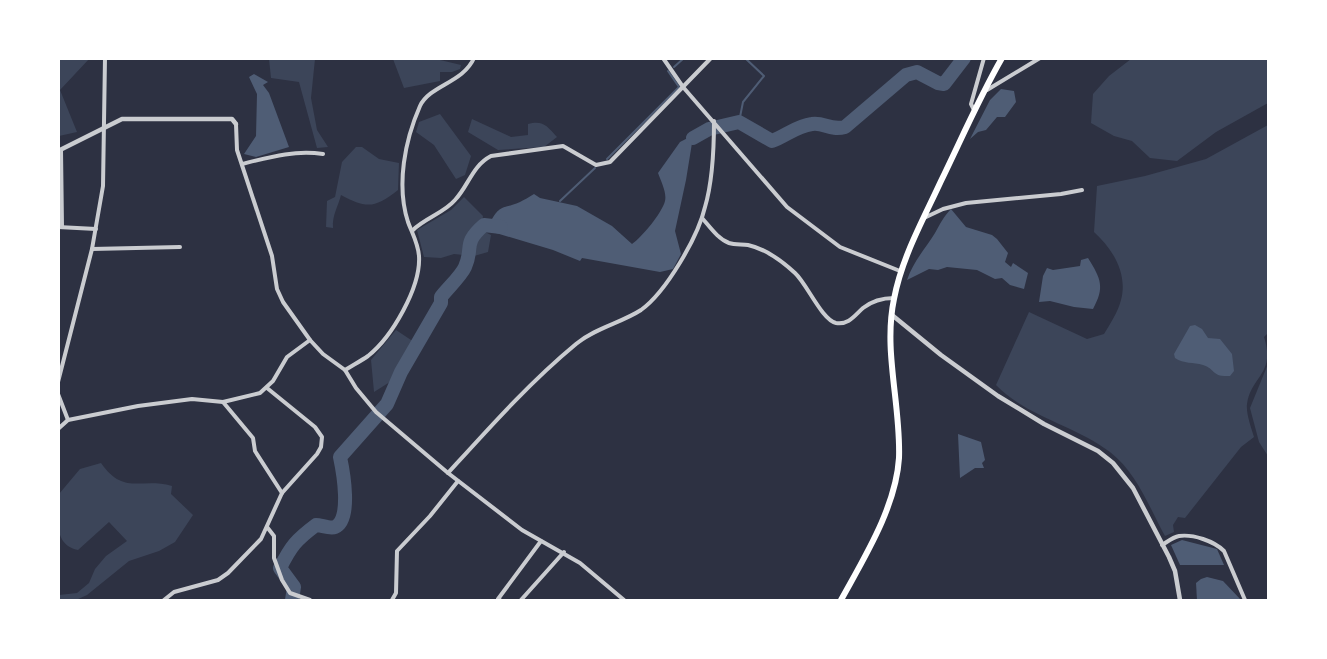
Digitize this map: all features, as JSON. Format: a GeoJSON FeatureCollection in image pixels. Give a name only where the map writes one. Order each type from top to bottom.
{"type":"FeatureCollection","features":[{"type":"Feature","properties":{"kind":"main road"},"geometry":{"type":"LineString","coordinates":[[841,600],[879,527],[897,474],[899,436],[892,368],[892,315],[900,271],[984,87],[1002,58]]}},
{"type":"Feature","properties":{"kind":"street"},"geometry":{"type":"LineString","coordinates":[[58,382],[92,249],[103,186],[105,58]]}},
{"type":"Feature","properties":{"kind":"street"},"geometry":{"type":"LineString","coordinates":[[345,370],[375,350],[401,313],[417,278],[419,256],[413,230],[408,224],[403,168],[421,104],[429,95],[468,69],[474,58]]}},
{"type":"Feature","properties":{"kind":"street"},"geometry":{"type":"LineString","coordinates":[[663,58],[683,87],[788,207],[840,247],[900,271]]}},
{"type":"Feature","properties":{"kind":"street"},"geometry":{"type":"LineString","coordinates":[[413,230],[420,223],[454,202],[477,166],[490,156],[563,146],[596,165],[610,162],[711,58]]}},
{"type":"Feature","properties":{"kind":"street"},"geometry":{"type":"LineString","coordinates":[[974,111],[971,104],[984,58]]}},
{"type":"Feature","properties":{"kind":"street"},"geometry":{"type":"LineString","coordinates":[[984,87],[1040,58]]}},
{"type":"Feature","properties":{"kind":"street"},"geometry":{"type":"LineString","coordinates":[[96,229],[60,227],[60,151],[122,119],[232,119],[236,124],[237,150],[272,256],[277,289],[283,302],[310,340],[323,354],[345,370],[356,388],[376,412],[448,473],[506,519],[580,563],[624,600]]}},
{"type":"Feature","properties":{"kind":"street"},"geometry":{"type":"LineString","coordinates":[[448,473],[494,422],[579,341],[640,310],[670,279],[702,218],[709,188],[715,124]]}},
{"type":"Feature","properties":{"kind":"street"},"geometry":{"type":"LineString","coordinates":[[242,164],[290,153],[323,154]]}},
{"type":"Feature","properties":{"kind":"street"},"geometry":{"type":"LineString","coordinates":[[923,218],[943,209],[966,203],[1082,190]]}},
{"type":"Feature","properties":{"kind":"street"},"geometry":{"type":"LineString","coordinates":[[702,218],[723,240],[759,249],[782,262],[802,281],[826,316],[835,322],[846,322],[853,319],[863,308],[877,300],[894,298]]}},
{"type":"Feature","properties":{"kind":"street"},"geometry":{"type":"LineString","coordinates":[[92,249],[180,247]]}},
{"type":"Feature","properties":{"kind":"street"},"geometry":{"type":"LineString","coordinates":[[892,315],[941,355],[998,396],[1044,424],[1098,451],[1113,463],[1133,488],[1175,571],[1180,600]]}},
{"type":"Feature","properties":{"kind":"street"},"geometry":{"type":"LineString","coordinates":[[58,429],[68,420],[138,406],[192,399],[223,402],[260,393],[267,388],[287,357],[310,340]]}},
{"type":"Feature","properties":{"kind":"street"},"geometry":{"type":"LineString","coordinates":[[164,600],[174,592],[218,580],[228,573],[261,539],[282,493],[321,447],[322,437],[315,427],[267,388]]}},
{"type":"Feature","properties":{"kind":"street"},"geometry":{"type":"LineString","coordinates":[[58,394],[68,420]]}},
{"type":"Feature","properties":{"kind":"street"},"geometry":{"type":"LineString","coordinates":[[223,402],[253,438],[255,451],[282,493]]}},
{"type":"Feature","properties":{"kind":"street"},"geometry":{"type":"LineString","coordinates":[[392,600],[396,593],[397,551],[430,516],[458,481]]}},
{"type":"Feature","properties":{"kind":"street"},"geometry":{"type":"LineString","coordinates":[[267,527],[274,536],[276,568],[292,594],[310,600]]}},
{"type":"Feature","properties":{"kind":"street"},"geometry":{"type":"LineString","coordinates":[[1162,545],[1176,536],[1187,536],[1218,545],[1224,551],[1245,600]]}},
{"type":"Feature","properties":{"kind":"street"},"geometry":{"type":"LineString","coordinates":[[500,600],[498,599],[541,540]]}},
{"type":"Feature","properties":{"kind":"street"},"geometry":{"type":"LineString","coordinates":[[521,600],[564,552]]}},
{"type":"Feature","properties":{"kind":"shaded area"},"geometry":{"type":"Polygon","coordinates":[[[59,58],[89,59],[60,90],[77,132],[59,136],[59,58]]]}},
{"type":"Feature","properties":{"kind":"shaded area"},"geometry":{"type":"Polygon","coordinates":[[[269,59],[315,59],[311,98],[317,130],[328,147],[317,148],[299,82],[271,78],[269,59]]]}},
{"type":"Feature","properties":{"kind":"shaded area"},"geometry":{"type":"Polygon","coordinates":[[[393,59],[436,59],[461,65],[460,69],[452,72],[440,72],[440,81],[404,88],[393,59]]]}},
{"type":"Feature","properties":{"kind":"shaded area"},"geometry":{"type":"Polygon","coordinates":[[[1131,59],[1268,59],[1268,103],[1216,132],[1177,161],[1150,158],[1132,141],[1114,136],[1091,123],[1093,94],[1109,76],[1131,59]]]}},
{"type":"Feature","properties":{"kind":"shaded area"},"geometry":{"type":"Polygon","coordinates":[[[254,74],[268,82],[263,85],[269,93],[289,147],[256,157],[244,154],[256,136],[257,94],[249,77],[254,74]]]}},
{"type":"Feature","properties":{"kind":"shaded area"},"geometry":{"type":"Polygon","coordinates":[[[1001,89],[1014,91],[1016,102],[1005,117],[997,117],[986,130],[978,132],[970,139],[990,100],[1001,89]]]}},
{"type":"Feature","properties":{"kind":"shaded area"},"geometry":{"type":"Polygon","coordinates":[[[440,114],[471,156],[465,175],[456,179],[434,145],[416,132],[419,122],[440,114]]]}},
{"type":"Feature","properties":{"kind":"shaded area"},"geometry":{"type":"Polygon","coordinates":[[[472,119],[511,137],[528,135],[528,124],[541,123],[557,137],[544,147],[498,150],[468,132],[472,119]]]}},
{"type":"Feature","properties":{"kind":"shaded area"},"geometry":{"type":"Polygon","coordinates":[[[1268,125],[1268,333],[1264,337],[1267,359],[1249,395],[1247,404],[1254,437],[1241,447],[1185,518],[1178,517],[1173,525],[1174,532],[1165,536],[1142,491],[1119,460],[1082,435],[1022,405],[996,385],[1029,312],[1087,339],[1104,334],[1116,313],[1123,290],[1121,272],[1113,254],[1094,232],[1097,186],[1145,176],[1206,159],[1268,125]]]}},
{"type":"Feature","properties":{"kind":"shaded area"},"geometry":{"type":"Polygon","coordinates":[[[709,127],[710,136],[692,143],[675,231],[681,254],[673,269],[660,272],[582,258],[580,261],[553,250],[486,230],[484,223],[491,221],[500,209],[534,194],[540,198],[577,206],[612,226],[632,244],[651,224],[665,201],[658,173],[680,142],[709,127]]]}},
{"type":"Feature","properties":{"kind":"shaded area"},"geometry":{"type":"Polygon","coordinates":[[[356,147],[362,147],[379,159],[399,163],[398,190],[383,200],[371,204],[358,203],[341,195],[334,215],[333,228],[326,227],[327,201],[335,197],[342,162],[356,147]]]}},
{"type":"Feature","properties":{"kind":"shaded area"},"geometry":{"type":"Polygon","coordinates":[[[464,197],[483,216],[485,232],[491,235],[488,252],[474,256],[454,254],[441,258],[424,257],[417,230],[451,210],[464,197]]]}},
{"type":"Feature","properties":{"kind":"shaded area"},"geometry":{"type":"Polygon","coordinates":[[[951,209],[966,227],[992,235],[997,239],[1008,253],[1005,262],[1011,267],[1013,263],[1028,273],[1024,289],[1010,285],[1002,278],[995,279],[977,270],[947,267],[938,270],[929,269],[907,280],[916,261],[951,209]]]}},
{"type":"Feature","properties":{"kind":"shaded area"},"geometry":{"type":"Polygon","coordinates":[[[1088,258],[1100,283],[1099,295],[1093,309],[1050,301],[1039,302],[1043,276],[1047,268],[1053,270],[1080,266],[1081,260],[1088,258]]]}},
{"type":"Feature","properties":{"kind":"shaded area"},"geometry":{"type":"Polygon","coordinates":[[[1195,325],[1202,329],[1208,338],[1220,339],[1232,354],[1234,371],[1230,376],[1220,375],[1203,365],[1175,358],[1174,354],[1190,326],[1195,325]]]}},
{"type":"Feature","properties":{"kind":"shaded area"},"geometry":{"type":"Polygon","coordinates":[[[396,330],[414,342],[393,380],[374,392],[371,360],[396,330]]]}},
{"type":"Feature","properties":{"kind":"shaded area"},"geometry":{"type":"Polygon","coordinates":[[[1268,364],[1268,456],[1259,442],[1250,408],[1268,364]]]}},
{"type":"Feature","properties":{"kind":"shaded area"},"geometry":{"type":"Polygon","coordinates":[[[958,434],[981,442],[985,460],[982,463],[984,468],[975,468],[960,478],[958,434]]]}},
{"type":"Feature","properties":{"kind":"shaded area"},"geometry":{"type":"Polygon","coordinates":[[[101,463],[109,473],[125,482],[172,486],[171,494],[193,515],[175,542],[159,551],[129,561],[87,595],[76,600],[59,600],[59,595],[77,593],[89,583],[95,569],[106,556],[127,541],[109,522],[78,550],[70,547],[60,536],[58,528],[59,494],[80,469],[101,463]]]}},
{"type":"Feature","properties":{"kind":"shaded area"},"geometry":{"type":"Polygon","coordinates":[[[1182,540],[1217,549],[1224,565],[1180,565],[1171,545],[1182,540]]]}},
{"type":"Feature","properties":{"kind":"shaded area"},"geometry":{"type":"Polygon","coordinates":[[[1207,577],[1223,581],[1241,600],[1197,600],[1196,583],[1207,577]]]}},
{"type":"Feature","properties":{"kind":"waterway"},"geometry":{"type":"LineString","coordinates":[[674,67],[684,58]]}},
{"type":"Feature","properties":{"kind":"waterway"},"geometry":{"type":"LineString","coordinates":[[739,122],[743,102],[764,76],[745,58]]}},
{"type":"Feature","properties":{"kind":"waterway"},"geometry":{"type":"LineString","coordinates":[[693,138],[709,129],[739,122],[772,141],[806,125],[845,127],[906,75],[917,72],[944,84],[964,58]]}},
{"type":"Feature","properties":{"kind":"waterway"},"geometry":{"type":"LineString","coordinates":[[607,159],[679,87],[668,71]]}},
{"type":"Feature","properties":{"kind":"waterway"},"geometry":{"type":"LineString","coordinates":[[560,201],[595,168]]}},
{"type":"Feature","properties":{"kind":"waterway"},"geometry":{"type":"LineString","coordinates":[[292,600],[294,587],[280,568],[287,554],[299,539],[316,525],[331,528],[340,523],[345,505],[340,457],[387,404],[401,372],[441,303],[441,297],[465,267],[471,241],[477,231],[484,225],[501,227]]}}]}
